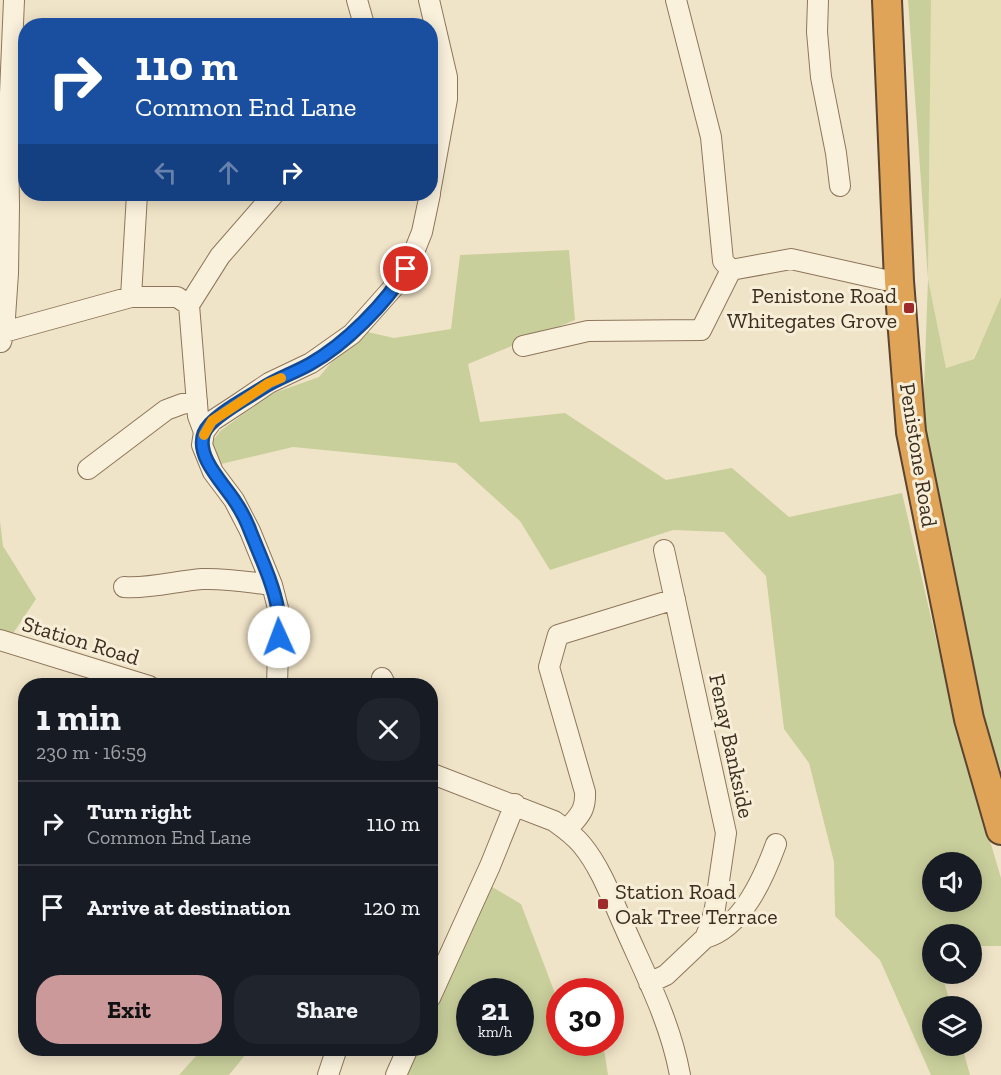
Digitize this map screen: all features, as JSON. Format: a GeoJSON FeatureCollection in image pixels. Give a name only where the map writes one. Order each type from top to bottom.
{"type":"FeatureCollection","features":[{"type":"Feature","properties":{"kind":"highway","name":"Penistone Road"},"geometry":{"type":"LineString","coordinates":[[887,0],[899,281],[910,432],[969,719],[1001,830]]}},
{"type":"Feature","properties":{"kind":"street"},"geometry":{"type":"LineString","coordinates":[[14,0],[5,206],[8,273],[2,338],[131,297],[177,297],[189,305]]}},
{"type":"Feature","properties":{"kind":"street"},"geometry":{"type":"LineString","coordinates":[[357,0],[362,18]]}},
{"type":"Feature","properties":{"kind":"street"},"geometry":{"type":"LineString","coordinates":[[429,0],[433,18]]}},
{"type":"Feature","properties":{"kind":"street"},"geometry":{"type":"LineString","coordinates":[[676,0],[711,137],[723,261],[731,270]]}},
{"type":"Feature","properties":{"kind":"street"},"geometry":{"type":"LineString","coordinates":[[818,0],[817,32],[821,77],[840,186]]}},
{"type":"Feature","properties":{"kind":"street"},"geometry":{"type":"LineString","coordinates":[[438,38],[447,77],[447,99],[438,149]]}},
{"type":"Feature","properties":{"kind":"street"},"geometry":{"type":"LineString","coordinates":[[131,297],[137,201]]}},
{"type":"Feature","properties":{"kind":"street"},"geometry":{"type":"LineString","coordinates":[[204,432],[198,416],[196,401],[189,305],[220,256],[268,201]]}},
{"type":"Feature","properties":{"kind":"street"},"geometry":{"type":"LineString","coordinates":[[277,678],[279,612],[272,585],[250,531],[234,500],[213,472],[202,445],[204,432],[212,421],[269,383],[311,363],[352,334],[400,280],[422,232],[428,201]]}},
{"type":"Feature","properties":{"kind":"street"},"geometry":{"type":"LineString","coordinates":[[731,270],[791,259],[885,280],[899,281]]}},
{"type":"Feature","properties":{"kind":"street"},"geometry":{"type":"LineString","coordinates":[[523,346],[588,331],[700,330],[731,270]]}},
{"type":"Feature","properties":{"kind":"street"},"geometry":{"type":"LineString","coordinates":[[88,469],[166,410],[196,401]]}},
{"type":"Feature","properties":{"kind":"street","name":"Fenay Bankside"},"geometry":{"type":"LineString","coordinates":[[650,983],[666,975],[705,938],[715,908],[726,833],[664,550]]}},
{"type":"Feature","properties":{"kind":"street"},"geometry":{"type":"LineString","coordinates":[[124,587],[140,588],[203,579],[232,579],[272,585]]}},
{"type":"Feature","properties":{"kind":"street"},"geometry":{"type":"LineString","coordinates":[[567,830],[585,804],[585,792],[549,667],[558,635],[675,598]]}},
{"type":"Feature","properties":{"kind":"street","name":"Station Road"},"geometry":{"type":"LineString","coordinates":[[0,640],[123,678]]}},
{"type":"Feature","properties":{"kind":"street"},"geometry":{"type":"LineString","coordinates":[[438,776],[555,821],[583,846],[607,888],[661,1007],[673,1040],[680,1075]]}},
{"type":"Feature","properties":{"kind":"street"},"geometry":{"type":"LineString","coordinates":[[438,980],[490,866],[515,804]]}},
{"type":"Feature","properties":{"kind":"street"},"geometry":{"type":"LineString","coordinates":[[705,938],[714,936],[732,922],[766,872],[776,844]]}},
{"type":"Feature","properties":{"kind":"street"},"geometry":{"type":"LineString","coordinates":[[327,1075],[334,1056]]}},
{"type":"Feature","properties":{"kind":"street"},"geometry":{"type":"LineString","coordinates":[[396,1075],[404,1056]]}},
{"type":"Feature","properties":{"kind":"shaded area"},"geometry":{"type":"Polygon","coordinates":[[[931,0],[1001,0],[1001,297],[973,359],[946,368],[928,279],[931,0]]]}},
{"type":"Feature","properties":{"kind":"green space"},"geometry":{"type":"Polygon","coordinates":[[[908,0],[931,0],[928,279],[908,0]]]}},
{"type":"Feature","properties":{"kind":"green space"},"geometry":{"type":"Polygon","coordinates":[[[569,250],[575,320],[468,364],[480,422],[565,413],[666,480],[732,468],[789,517],[902,493],[957,729],[1001,878],[1001,946],[982,946],[982,924],[922,924],[922,984],[945,984],[948,996],[922,996],[922,1055],[880,960],[835,916],[834,862],[809,763],[784,729],[766,576],[724,532],[673,530],[550,570],[520,521],[456,463],[293,447],[221,464],[212,442],[220,431],[271,394],[319,377],[359,330],[394,338],[451,329],[460,255],[569,250]]]}},
{"type":"Feature","properties":{"kind":"green space"},"geometry":{"type":"Polygon","coordinates":[[[928,279],[946,368],[974,359],[1001,297],[1001,770],[982,715],[963,632],[923,417],[928,279]]]}},
{"type":"Feature","properties":{"kind":"green space"},"geometry":{"type":"Polygon","coordinates":[[[0,521],[3,546],[36,599],[12,635],[0,632],[0,521]]]}},
{"type":"Feature","properties":{"kind":"green space"},"geometry":{"type":"Polygon","coordinates":[[[489,885],[521,904],[549,978],[546,978],[546,1056],[605,1056],[608,1075],[405,1075],[414,1056],[438,1056],[438,1001],[489,885]]]}},
{"type":"Feature","properties":{"kind":"green space"},"geometry":{"type":"Polygon","coordinates":[[[196,1056],[244,1056],[229,1075],[179,1075],[196,1056]]]}},
{"type":"Feature","properties":{"kind":"green space"},"geometry":{"type":"Polygon","coordinates":[[[923,1056],[965,1056],[970,1075],[931,1075],[923,1056]]]}},
{"type":"Feature","properties":{"kind":"slow traffic"},"geometry":{"type":"LineString","coordinates":[[204,435],[212,421],[269,383],[281,378]]}},
{"type":"Feature","properties":{"kind":"place","name":"Penistone Road Whitegates Grove"},"geometry":{"type":"Point","coordinates":[909,308]}},
{"type":"Feature","properties":{"kind":"place","name":"Station Road Oak Tree Terrace"},"geometry":{"type":"Point","coordinates":[603,904]}},
{"type":"Feature","properties":{"kind":"route"},"geometry":{"type":"LineString","coordinates":[[279,637],[279,612],[272,585],[250,531],[234,500],[213,472],[202,445],[204,432],[212,421],[269,383],[311,363],[352,334],[400,280],[406,269]]}}]}
